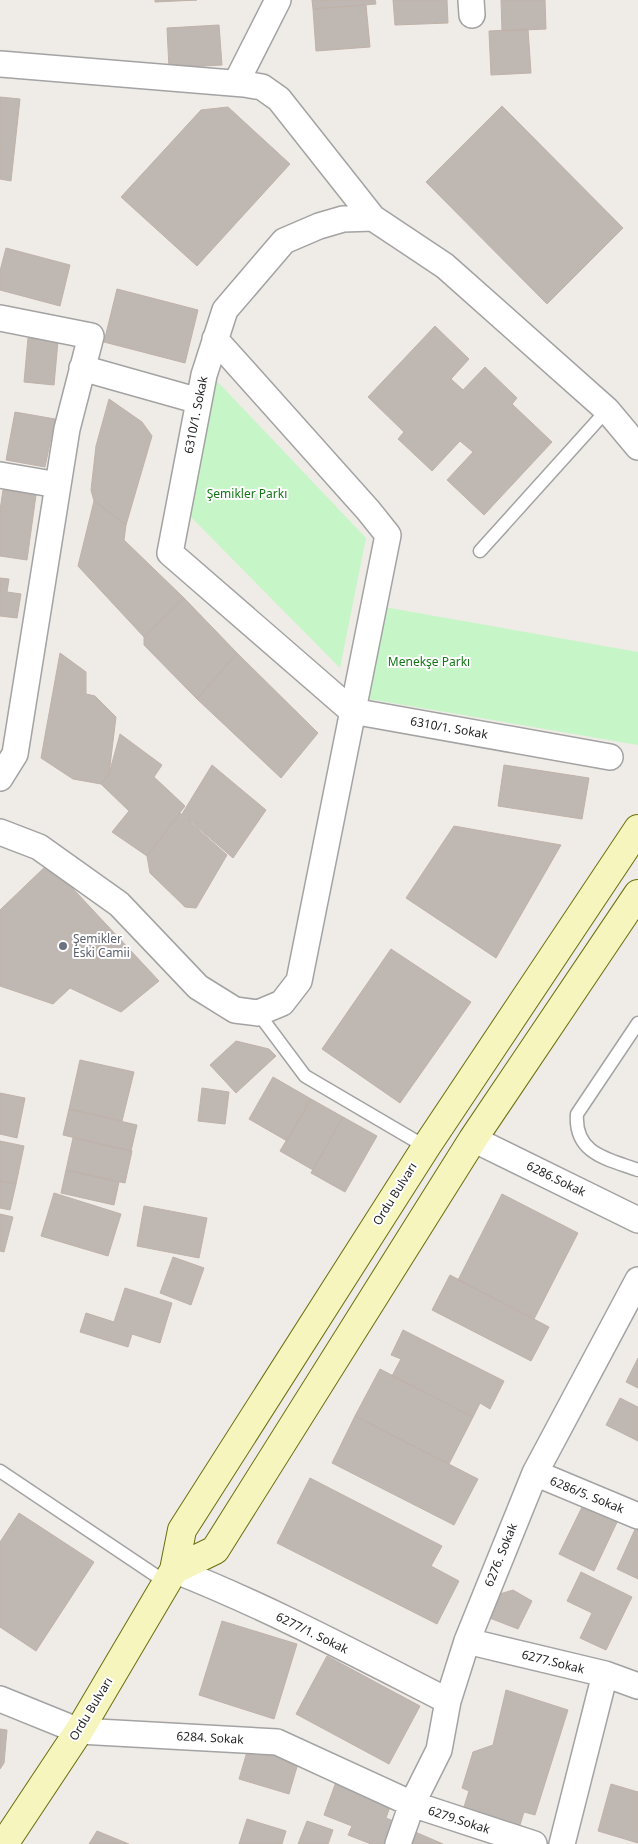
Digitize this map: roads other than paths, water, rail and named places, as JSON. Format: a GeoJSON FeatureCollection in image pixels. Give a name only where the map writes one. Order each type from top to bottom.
{"type":"FeatureCollection","features":[{"type":"Feature","properties":{"kind":"main road","name":"Ordu Bulvarı"},"geometry":{"type":"LineString","coordinates":[[4,1844],[78,1731],[171,1576],[182,1530],[426,1147],[638,829]]}},
{"type":"Feature","properties":{"kind":"main road"},"geometry":{"type":"LineString","coordinates":[[171,1576],[215,1550],[474,1139],[638,894]]}},
{"type":"Feature","properties":{"kind":"street"},"geometry":{"type":"LineString","coordinates":[[236,83],[278,0]]}},
{"type":"Feature","properties":{"kind":"street"},"geometry":{"type":"LineString","coordinates":[[0,64],[236,83],[262,87],[279,99],[373,218],[445,266],[607,410],[638,447]]}},
{"type":"Feature","properties":{"kind":"street","name":"6310/1. Sokak"},"geometry":{"type":"LineString","coordinates":[[373,218],[343,220],[319,226],[284,241],[225,310],[204,375],[170,553],[352,711],[610,757]]}},
{"type":"Feature","properties":{"kind":"street"},"geometry":{"type":"LineString","coordinates":[[0,318],[91,336],[67,429],[15,754],[0,778]]}},
{"type":"Feature","properties":{"kind":"street"},"geometry":{"type":"LineString","coordinates":[[0,832],[39,846],[120,904],[198,987],[235,1010],[258,1013],[282,1002],[299,981],[388,535],[368,510],[215,339]]}},
{"type":"Feature","properties":{"kind":"street"},"geometry":{"type":"LineString","coordinates":[[82,368],[199,401]]}},
{"type":"Feature","properties":{"kind":"street"},"geometry":{"type":"LineString","coordinates":[[0,475],[58,485]]}},
{"type":"Feature","properties":{"kind":"street","name":"6286.Sokak"},"geometry":{"type":"LineString","coordinates":[[474,1139],[638,1220]]}},
{"type":"Feature","properties":{"kind":"street","name":"6276. Sokak"},"geometry":{"type":"LineString","coordinates":[[398,1844],[412,1804],[439,1750],[448,1701],[467,1641],[535,1473],[638,1280]]}},
{"type":"Feature","properties":{"kind":"street","name":"6286/5. Sokak"},"geometry":{"type":"LineString","coordinates":[[535,1473],[638,1516]]}},
{"type":"Feature","properties":{"kind":"street","name":"6277/1. Sokak"},"geometry":{"type":"LineString","coordinates":[[171,1576],[212,1585],[448,1701]]}},
{"type":"Feature","properties":{"kind":"street","name":"6277.Sokak"},"geometry":{"type":"LineString","coordinates":[[467,1641],[605,1674],[638,1686]]}},
{"type":"Feature","properties":{"kind":"street"},"geometry":{"type":"LineString","coordinates":[[562,1844],[605,1674]]}},
{"type":"Feature","properties":{"kind":"street","name":"6284. Sokak"},"geometry":{"type":"LineString","coordinates":[[0,1699],[78,1731],[277,1742],[412,1804]]}},
{"type":"Feature","properties":{"kind":"street","name":"6279.Sokak"},"geometry":{"type":"LineString","coordinates":[[412,1804],[534,1844]]}},
{"type":"Feature","properties":{"kind":"lane"},"geometry":{"type":"LineString","coordinates":[[480,551],[607,410]]}},
{"type":"Feature","properties":{"kind":"lane"},"geometry":{"type":"LineString","coordinates":[[258,1013],[305,1076],[426,1147]]}},
{"type":"Feature","properties":{"kind":"lane"},"geometry":{"type":"LineString","coordinates":[[638,1023],[577,1114],[576,1125],[584,1145],[591,1151],[638,1170]]}},
{"type":"Feature","properties":{"kind":"lane"},"geometry":{"type":"LineString","coordinates":[[0,1471],[171,1576]]}},
{"type":"Feature","properties":{"kind":"place","name":"Şemikler Eski Camii"},"geometry":{"type":"Point","coordinates":[63,946]}},
{"type":"Feature","properties":{"kind":"park label","name":"Şemikler Parkı"},"geometry":{"type":"Point","coordinates":[247,494]}},
{"type":"Feature","properties":{"kind":"park label","name":"Menekşe Parkı"},"geometry":{"type":"Point","coordinates":[429,662]}}]}
